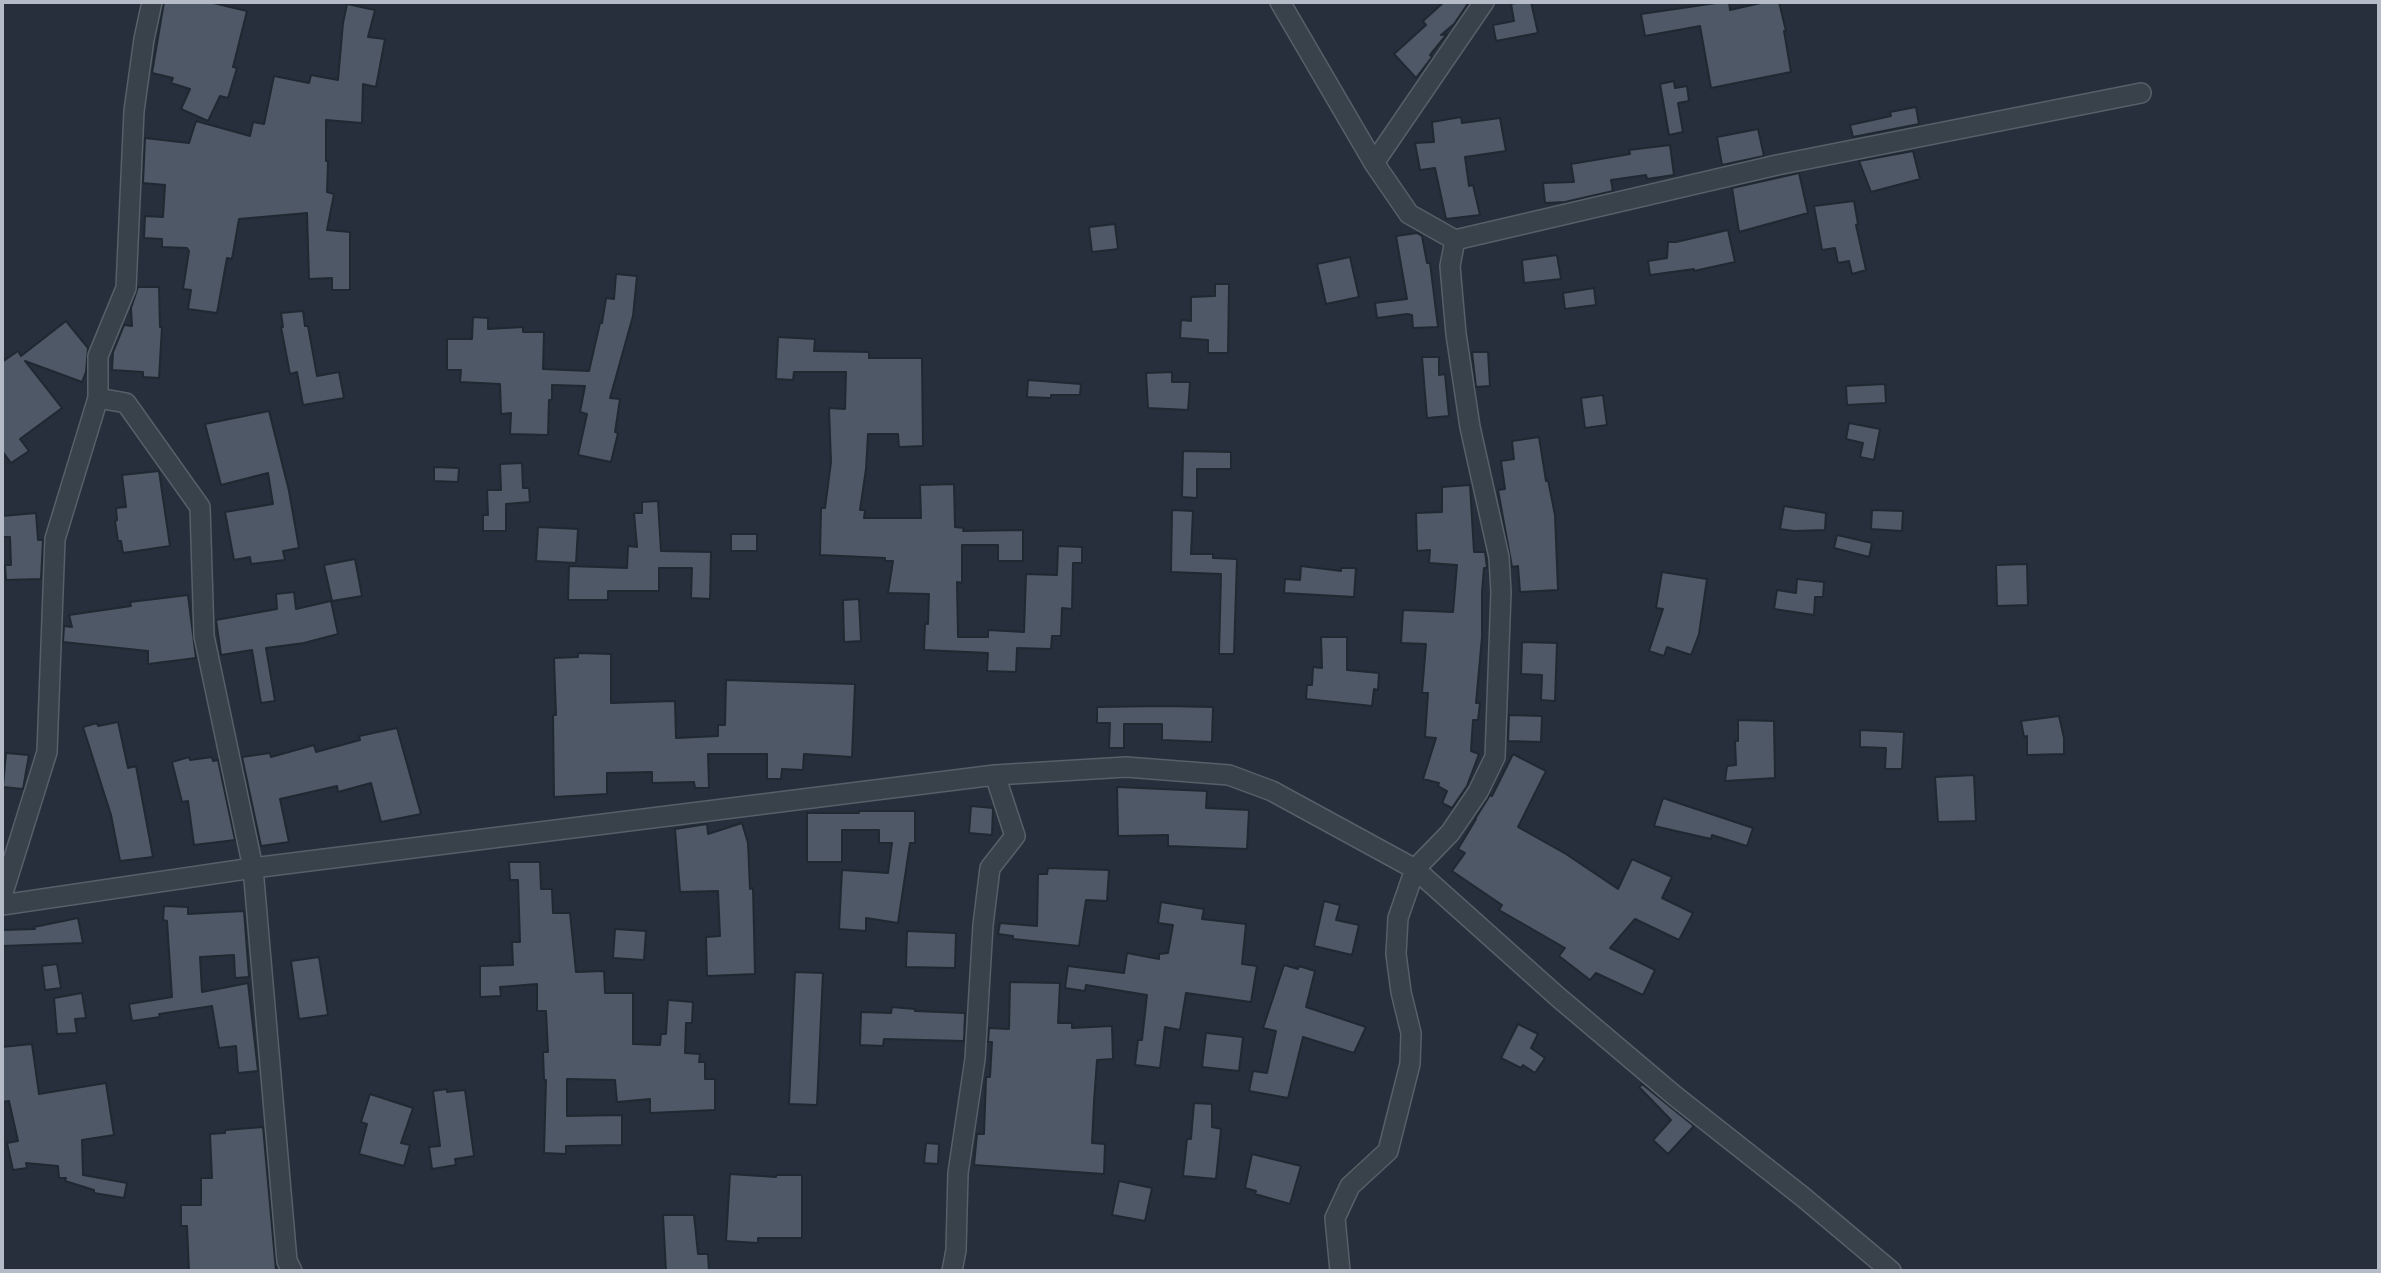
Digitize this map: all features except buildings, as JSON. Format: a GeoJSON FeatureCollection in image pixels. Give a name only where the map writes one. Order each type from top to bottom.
{"type":"FeatureCollection","features":[{"type":"Feature","properties":{"kind":"street"},"geometry":{"type":"LineString","coordinates":[[2,896],[47,752],[55,539],[99,398],[97,356],[126,288],[134,111],[152,2]]}},
{"type":"Feature","properties":{"kind":"street"},"geometry":{"type":"LineString","coordinates":[[1280,2],[1374,163],[1409,214],[1455,240],[1777,165],[2141,93]]}},
{"type":"Feature","properties":{"kind":"street"},"geometry":{"type":"LineString","coordinates":[[1374,163],[1484,2]]}},
{"type":"Feature","properties":{"kind":"street"},"geometry":{"type":"LineString","coordinates":[[1340,1271],[1335,1219],[1350,1186],[1388,1151],[1410,1064],[1411,1033],[1401,992],[1396,954],[1398,918],[1415,869],[1450,833],[1478,792],[1495,757],[1501,592],[1499,557],[1470,427],[1456,334],[1450,266],[1455,240]]}},
{"type":"Feature","properties":{"kind":"street"},"geometry":{"type":"LineString","coordinates":[[99,398],[126,403],[200,507],[204,636],[253,868],[287,1261],[292,1271]]}},
{"type":"Feature","properties":{"kind":"street"},"geometry":{"type":"LineString","coordinates":[[2,905],[253,868],[995,775],[1126,766],[1229,775],[1272,791],[1415,869],[1558,997],[1675,1096],[1803,1197],[1891,1271]]}},
{"type":"Feature","properties":{"kind":"street"},"geometry":{"type":"LineString","coordinates":[[952,1271],[956,1250],[958,1173],[975,1059],[983,925],[990,868],[1015,836],[995,775]]}}]}
